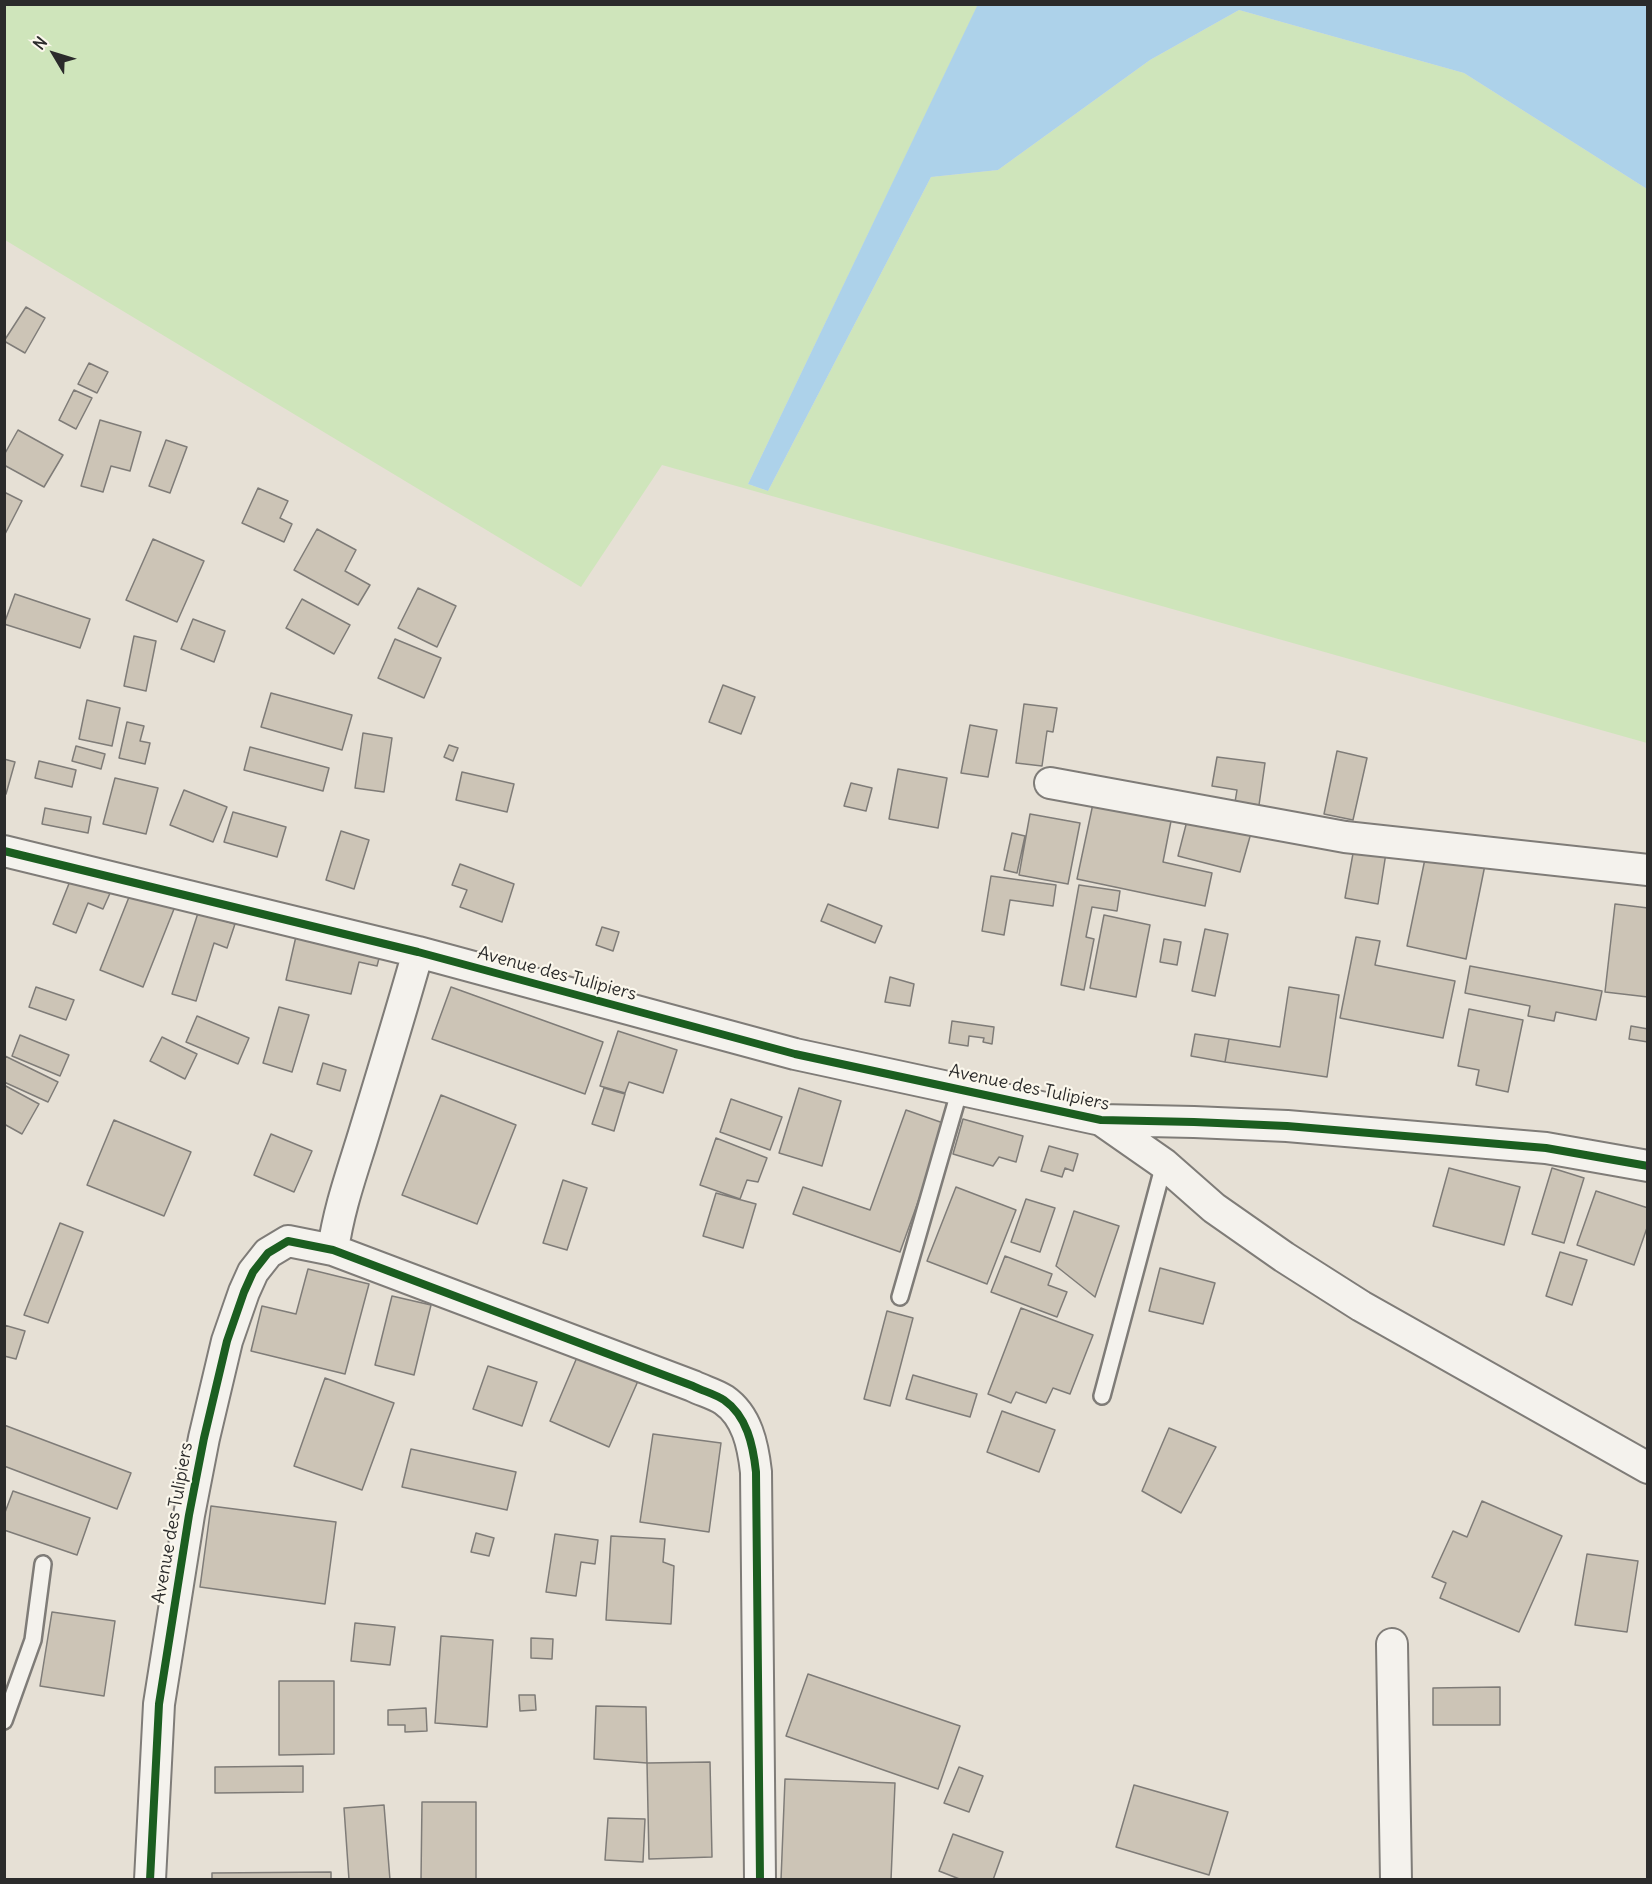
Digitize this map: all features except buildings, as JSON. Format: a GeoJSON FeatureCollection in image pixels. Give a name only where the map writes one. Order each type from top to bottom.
{"type":"FeatureCollection","features":[{"type":"Feature","properties":{"kind":"street"},"geometry":{"type":"LineString","coordinates":[[1050,783],[1345,837],[1647,870]]}},
{"type":"Feature","properties":{"kind":"street","name":"Avenue des Tulipiers"},"geometry":{"type":"LineString","coordinates":[[4,851],[418,952],[795,1054],[1101,1120],[1299,1127],[1546,1148],[1647,1166]]}},
{"type":"Feature","properties":{"kind":"street"},"geometry":{"type":"LineString","coordinates":[[333,1250],[344,1193],[418,952]]}},
{"type":"Feature","properties":{"kind":"street"},"geometry":{"type":"LineString","coordinates":[[1101,1120],[1164,1164],[1214,1208],[1284,1257],[1361,1306],[1647,1468]]}},
{"type":"Feature","properties":{"kind":"street","name":"Avenue des Tulipiers"},"geometry":{"type":"LineString","coordinates":[[150,1880],[159,1704],[199,1460],[227,1341],[244,1292],[253,1272],[268,1253],[288,1241],[333,1250],[693,1386],[722,1399],[736,1411],[753,1445],[756,1472],[760,1880]]}},
{"type":"Feature","properties":{"kind":"street"},"geometry":{"type":"LineString","coordinates":[[1392,1644],[1396,1880]]}},
{"type":"Feature","properties":{"kind":"lane"},"geometry":{"type":"LineString","coordinates":[[900,1297],[960,1089]]}},
{"type":"Feature","properties":{"kind":"lane"},"geometry":{"type":"LineString","coordinates":[[1102,1396],[1164,1164]]}},
{"type":"Feature","properties":{"kind":"lane"},"geometry":{"type":"LineString","coordinates":[[4,1721],[33,1641],[43,1564]]}},
{"type":"Feature","properties":{"kind":"green space"},"geometry":{"type":"Polygon","coordinates":[[[4,5],[978,5],[748,484],[768,491],[931,177],[998,170],[1150,60],[1239,10],[1464,73],[1647,189],[1647,743],[662,465],[581,587],[5,240],[4,5]]]}},
{"type":"Feature","properties":{"kind":"water"},"geometry":{"type":"Polygon","coordinates":[[[978,4],[1647,5],[1647,189],[1464,73],[1239,10],[1150,60],[998,170],[931,177],[768,491],[748,484],[978,4]]]}},
{"type":"Feature","properties":{"kind":"cycle path"},"geometry":{"type":"LineString","coordinates":[[4,851],[418,952],[795,1054],[1101,1120],[1287,1126],[1546,1148],[1648,1166]]}},
{"type":"Feature","properties":{"kind":"cycle path"},"geometry":{"type":"LineString","coordinates":[[150,1880],[159,1704],[189,1515],[204,1438],[227,1341],[244,1292],[253,1272],[268,1253],[288,1241],[333,1250],[693,1386],[724,1400],[738,1414],[748,1432],[756,1472],[760,1880]]}}]}
